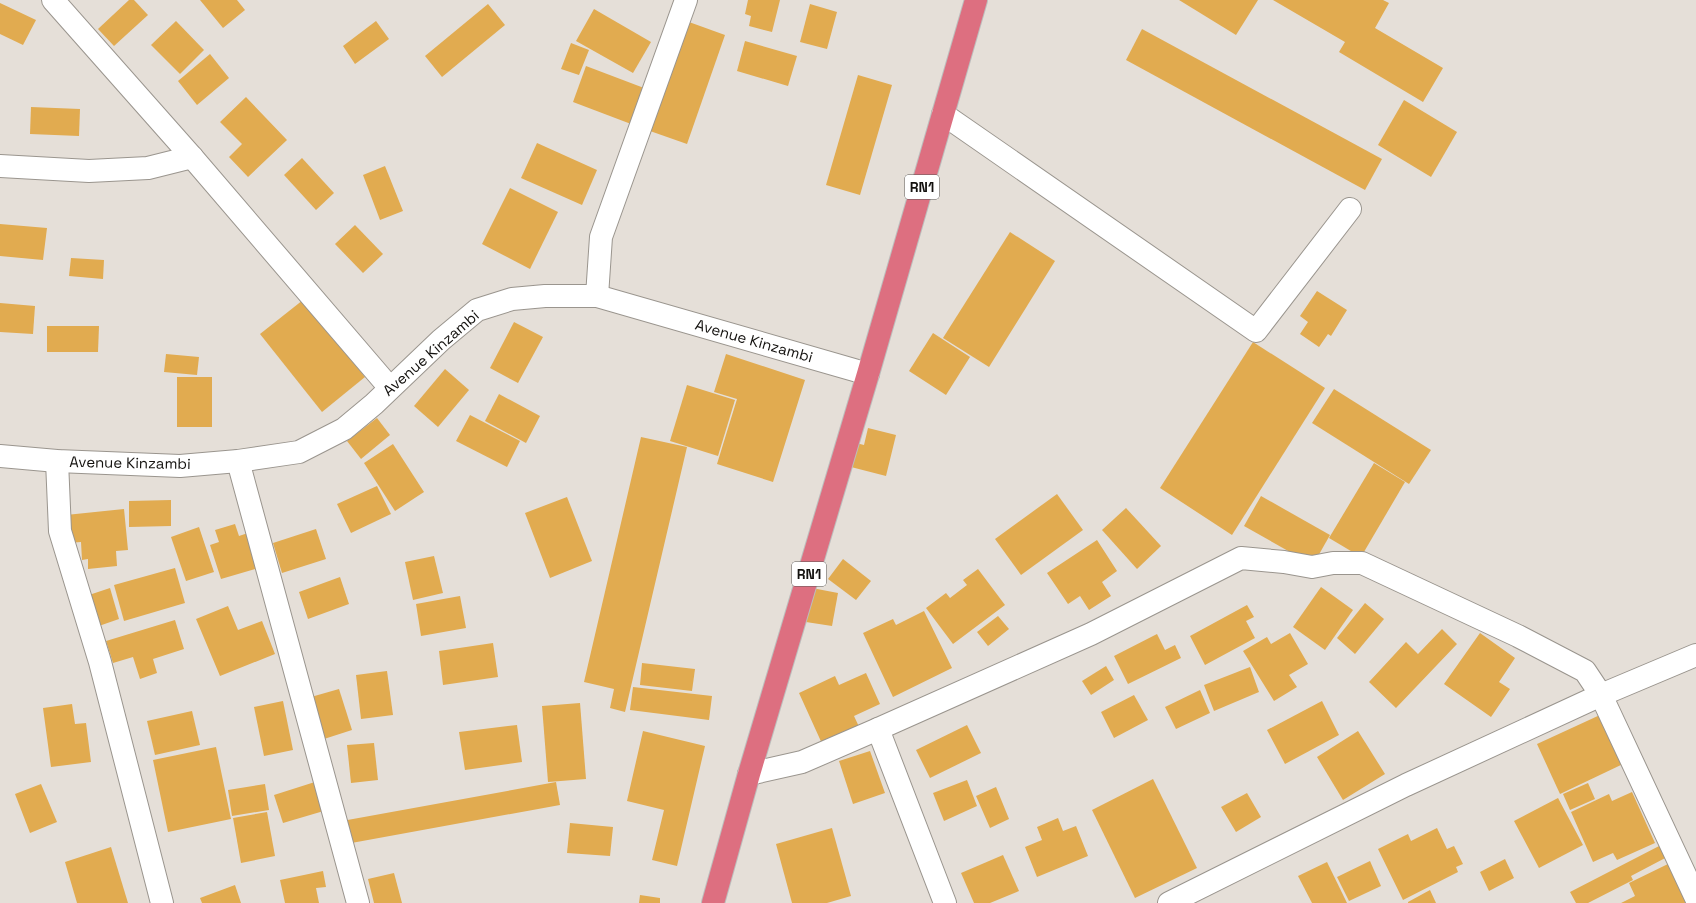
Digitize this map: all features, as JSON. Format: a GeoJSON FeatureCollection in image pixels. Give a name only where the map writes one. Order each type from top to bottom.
{"type":"FeatureCollection","features":[{"type":"Feature","properties":{"kind":"highway","name":"RN1"},"geometry":{"type":"LineString","coordinates":[[713,903],[749,774],[868,374],[976,0]]}},
{"type":"Feature","properties":{"kind":"street"},"geometry":{"type":"LineString","coordinates":[[53,0],[192,157],[390,388]]}},
{"type":"Feature","properties":{"kind":"street"},"geometry":{"type":"LineString","coordinates":[[597,296],[601,237],[686,0]]}},
{"type":"Feature","properties":{"kind":"street"},"geometry":{"type":"LineString","coordinates":[[944,114],[1256,331],[1350,209]]}},
{"type":"Feature","properties":{"kind":"street"},"geometry":{"type":"LineString","coordinates":[[0,166],[89,171],[148,168],[192,157]]}},
{"type":"Feature","properties":{"kind":"street","name":"Avenue Kinzambi"},"geometry":{"type":"LineString","coordinates":[[0,456],[57,461],[180,466],[238,461],[299,452],[344,428],[390,388],[441,340],[477,310],[512,299],[545,296],[597,296],[868,374]]}},
{"type":"Feature","properties":{"kind":"street"},"geometry":{"type":"LineString","coordinates":[[57,461],[60,531],[100,662],[162,903]]}},
{"type":"Feature","properties":{"kind":"street"},"geometry":{"type":"LineString","coordinates":[[238,461],[358,903]]}},
{"type":"Feature","properties":{"kind":"street"},"geometry":{"type":"LineString","coordinates":[[749,774],[802,762],[878,729],[1091,634],[1241,558],[1284,562],[1312,567],[1333,563],[1362,563],[1518,636],[1584,671],[1602,696],[1696,898]]}},
{"type":"Feature","properties":{"kind":"street"},"geometry":{"type":"LineString","coordinates":[[1169,903],[1406,785],[1696,655]]}},
{"type":"Feature","properties":{"kind":"street"},"geometry":{"type":"LineString","coordinates":[[878,729],[945,903]]}},
{"type":"Feature","properties":{"kind":"building"},"geometry":{"type":"Polygon","coordinates":[[[129,0],[134,0],[148,15],[114,46],[98,29],[129,0]]]}},
{"type":"Feature","properties":{"kind":"building"},"geometry":{"type":"Polygon","coordinates":[[[200,0],[237,0],[245,10],[223,28],[200,0]]]}},
{"type":"Feature","properties":{"kind":"building"},"geometry":{"type":"Polygon","coordinates":[[[748,0],[780,0],[772,32],[749,26],[751,16],[745,14],[748,0]]]}},
{"type":"Feature","properties":{"kind":"building"},"geometry":{"type":"Polygon","coordinates":[[[1179,0],[1258,0],[1236,35],[1179,0]]]}},
{"type":"Feature","properties":{"kind":"building"},"geometry":{"type":"Polygon","coordinates":[[[1273,0],[1383,0],[1389,3],[1375,28],[1443,68],[1423,102],[1339,52],[1345,42],[1273,0]]]}},
{"type":"Feature","properties":{"kind":"building"},"geometry":{"type":"Polygon","coordinates":[[[0,3],[36,20],[23,45],[0,34],[0,3]]]}},
{"type":"Feature","properties":{"kind":"building"},"geometry":{"type":"Polygon","coordinates":[[[488,4],[505,25],[442,77],[425,56],[488,4]]]}},
{"type":"Feature","properties":{"kind":"building"},"geometry":{"type":"Polygon","coordinates":[[[810,4],[837,12],[827,49],[800,42],[810,4]]]}},
{"type":"Feature","properties":{"kind":"building"},"geometry":{"type":"Polygon","coordinates":[[[594,9],[651,42],[633,73],[576,41],[594,9]]]}},
{"type":"Feature","properties":{"kind":"building"},"geometry":{"type":"Polygon","coordinates":[[[176,21],[204,50],[180,74],[151,45],[176,21]]]}},
{"type":"Feature","properties":{"kind":"building"},"geometry":{"type":"Polygon","coordinates":[[[376,21],[389,39],[355,64],[343,46],[376,21]]]}},
{"type":"Feature","properties":{"kind":"building"},"geometry":{"type":"Polygon","coordinates":[[[689,22],[725,35],[687,144],[650,131],[689,22]]]}},
{"type":"Feature","properties":{"kind":"building"},"geometry":{"type":"Polygon","coordinates":[[[1142,29],[1382,159],[1365,190],[1126,60],[1142,29]]]}},
{"type":"Feature","properties":{"kind":"building"},"geometry":{"type":"Polygon","coordinates":[[[745,41],[797,56],[788,86],[737,71],[745,41]]]}},
{"type":"Feature","properties":{"kind":"building"},"geometry":{"type":"Polygon","coordinates":[[[571,43],[589,50],[579,75],[561,69],[571,43]]]}},
{"type":"Feature","properties":{"kind":"building"},"geometry":{"type":"Polygon","coordinates":[[[210,54],[229,78],[197,105],[178,81],[210,54]]]}},
{"type":"Feature","properties":{"kind":"building"},"geometry":{"type":"Polygon","coordinates":[[[586,66],[644,88],[631,124],[573,102],[586,66]]]}},
{"type":"Feature","properties":{"kind":"building"},"geometry":{"type":"Polygon","coordinates":[[[858,75],[892,85],[860,195],[826,185],[858,75]]]}},
{"type":"Feature","properties":{"kind":"building"},"geometry":{"type":"Polygon","coordinates":[[[246,97],[287,140],[248,177],[229,157],[242,144],[220,122],[246,97]]]}},
{"type":"Feature","properties":{"kind":"building"},"geometry":{"type":"Polygon","coordinates":[[[1404,100],[1457,132],[1431,177],[1378,145],[1404,100]]]}},
{"type":"Feature","properties":{"kind":"building"},"geometry":{"type":"Polygon","coordinates":[[[31,107],[80,109],[79,136],[30,134],[31,107]]]}},
{"type":"Feature","properties":{"kind":"building"},"geometry":{"type":"Polygon","coordinates":[[[537,143],[597,170],[582,205],[521,178],[537,143]]]}},
{"type":"Feature","properties":{"kind":"building"},"geometry":{"type":"Polygon","coordinates":[[[302,158],[334,193],[316,210],[284,175],[302,158]]]}},
{"type":"Feature","properties":{"kind":"building"},"geometry":{"type":"Polygon","coordinates":[[[385,166],[403,211],[380,220],[363,175],[385,166]]]}},
{"type":"Feature","properties":{"kind":"building"},"geometry":{"type":"Polygon","coordinates":[[[510,188],[558,212],[530,269],[482,244],[510,188]]]}},
{"type":"Feature","properties":{"kind":"building"},"geometry":{"type":"Polygon","coordinates":[[[0,224],[47,228],[43,260],[0,256],[0,224]]]}},
{"type":"Feature","properties":{"kind":"building"},"geometry":{"type":"Polygon","coordinates":[[[355,225],[383,254],[363,273],[335,244],[355,225]]]}},
{"type":"Feature","properties":{"kind":"building"},"geometry":{"type":"Polygon","coordinates":[[[1010,232],[1055,261],[989,367],[943,338],[1010,232]]]}},
{"type":"Feature","properties":{"kind":"building"},"geometry":{"type":"Polygon","coordinates":[[[71,258],[104,260],[103,279],[69,276],[71,258]]]}},
{"type":"Feature","properties":{"kind":"building"},"geometry":{"type":"Polygon","coordinates":[[[1317,291],[1347,310],[1331,336],[1328,334],[1319,347],[1300,334],[1308,322],[1300,316],[1317,291]]]}},
{"type":"Feature","properties":{"kind":"building"},"geometry":{"type":"Polygon","coordinates":[[[303,300],[365,377],[322,412],[260,334],[303,300]]]}},
{"type":"Feature","properties":{"kind":"building"},"geometry":{"type":"Polygon","coordinates":[[[0,303],[35,306],[33,334],[0,332],[0,303]]]}},
{"type":"Feature","properties":{"kind":"building"},"geometry":{"type":"Polygon","coordinates":[[[514,322],[543,337],[518,383],[490,368],[514,322]]]}},
{"type":"Feature","properties":{"kind":"building"},"geometry":{"type":"Polygon","coordinates":[[[47,326],[99,326],[98,352],[47,352],[47,326]]]}},
{"type":"Feature","properties":{"kind":"building"},"geometry":{"type":"Polygon","coordinates":[[[933,333],[970,357],[946,395],[909,371],[933,333]]]}},
{"type":"Feature","properties":{"kind":"building"},"geometry":{"type":"Polygon","coordinates":[[[1253,342],[1325,388],[1232,535],[1160,488],[1253,342]]]}},
{"type":"Feature","properties":{"kind":"building"},"geometry":{"type":"Polygon","coordinates":[[[166,354],[199,357],[197,375],[164,372],[166,354]]]}},
{"type":"Feature","properties":{"kind":"building"},"geometry":{"type":"Polygon","coordinates":[[[726,354],[805,380],[773,482],[717,464],[737,399],[714,392],[726,354]]]}},
{"type":"Feature","properties":{"kind":"building"},"geometry":{"type":"Polygon","coordinates":[[[445,369],[469,390],[438,427],[414,406],[445,369]]]}},
{"type":"Feature","properties":{"kind":"building"},"geometry":{"type":"Polygon","coordinates":[[[177,377],[212,377],[212,427],[177,427],[177,377]]]}},
{"type":"Feature","properties":{"kind":"building"},"geometry":{"type":"Polygon","coordinates":[[[687,385],[735,400],[718,456],[670,441],[687,385]]]}},
{"type":"Feature","properties":{"kind":"building"},"geometry":{"type":"Polygon","coordinates":[[[1334,389],[1431,450],[1409,484],[1312,423],[1334,389]]]}},
{"type":"Feature","properties":{"kind":"building"},"geometry":{"type":"Polygon","coordinates":[[[499,394],[540,416],[526,443],[485,421],[499,394]]]}},
{"type":"Feature","properties":{"kind":"building"},"geometry":{"type":"Polygon","coordinates":[[[470,415],[520,441],[507,467],[456,441],[470,415]]]}},
{"type":"Feature","properties":{"kind":"building"},"geometry":{"type":"Polygon","coordinates":[[[377,418],[390,435],[361,459],[347,441],[377,418]]]}},
{"type":"Feature","properties":{"kind":"building"},"geometry":{"type":"Polygon","coordinates":[[[868,428],[896,435],[886,476],[851,467],[856,443],[864,445],[868,428]]]}},
{"type":"Feature","properties":{"kind":"building"},"geometry":{"type":"Polygon","coordinates":[[[641,437],[687,447],[625,712],[610,708],[614,689],[584,682],[641,437]]]}},
{"type":"Feature","properties":{"kind":"building"},"geometry":{"type":"Polygon","coordinates":[[[393,444],[424,492],[395,511],[364,463],[393,444]]]}},
{"type":"Feature","properties":{"kind":"building"},"geometry":{"type":"Polygon","coordinates":[[[1374,463],[1405,482],[1361,557],[1329,538],[1374,463]]]}},
{"type":"Feature","properties":{"kind":"building"},"geometry":{"type":"Polygon","coordinates":[[[377,486],[391,514],[351,533],[337,504],[377,486]]]}},
{"type":"Feature","properties":{"kind":"building"},"geometry":{"type":"Polygon","coordinates":[[[1057,494],[1083,530],[1021,575],[995,539],[1057,494]]]}},
{"type":"Feature","properties":{"kind":"building"},"geometry":{"type":"Polygon","coordinates":[[[1261,496],[1330,535],[1313,565],[1244,526],[1261,496]]]}},
{"type":"Feature","properties":{"kind":"building"},"geometry":{"type":"Polygon","coordinates":[[[567,497],[592,561],[550,578],[525,513],[567,497]]]}},
{"type":"Feature","properties":{"kind":"building"},"geometry":{"type":"Polygon","coordinates":[[[171,500],[171,526],[129,527],[129,501],[171,500]]]}},
{"type":"Feature","properties":{"kind":"building"},"geometry":{"type":"Polygon","coordinates":[[[1126,508],[1161,546],[1137,569],[1102,530],[1126,508]]]}},
{"type":"Feature","properties":{"kind":"building"},"geometry":{"type":"Polygon","coordinates":[[[124,509],[128,550],[116,551],[117,566],[88,569],[88,559],[82,560],[81,542],[69,543],[66,515],[124,509]]]}},
{"type":"Feature","properties":{"kind":"building"},"geometry":{"type":"Polygon","coordinates":[[[235,524],[239,536],[251,532],[262,567],[221,579],[210,545],[219,542],[215,530],[235,524]]]}},
{"type":"Feature","properties":{"kind":"building"},"geometry":{"type":"Polygon","coordinates":[[[199,527],[214,572],[186,581],[171,537],[199,527]]]}},
{"type":"Feature","properties":{"kind":"building"},"geometry":{"type":"Polygon","coordinates":[[[316,529],[326,559],[282,573],[273,543],[316,529]]]}},
{"type":"Feature","properties":{"kind":"building"},"geometry":{"type":"Polygon","coordinates":[[[1097,540],[1117,571],[1102,582],[1111,596],[1089,610],[1080,596],[1068,604],[1047,573],[1097,540]]]}},
{"type":"Feature","properties":{"kind":"building"},"geometry":{"type":"Polygon","coordinates":[[[434,556],[443,593],[413,600],[405,562],[434,556]]]}},
{"type":"Feature","properties":{"kind":"building"},"geometry":{"type":"Polygon","coordinates":[[[843,559],[871,581],[856,600],[828,579],[843,559]]]}},
{"type":"Feature","properties":{"kind":"building"},"geometry":{"type":"Polygon","coordinates":[[[175,568],[185,603],[124,621],[114,585],[175,568]]]}},
{"type":"Feature","properties":{"kind":"building"},"geometry":{"type":"Polygon","coordinates":[[[978,569],[1005,605],[953,644],[926,608],[946,593],[950,598],[967,585],[963,580],[978,569]]]}},
{"type":"Feature","properties":{"kind":"building"},"geometry":{"type":"Polygon","coordinates":[[[340,577],[349,604],[308,619],[299,592],[340,577]]]}},
{"type":"Feature","properties":{"kind":"building"},"geometry":{"type":"Polygon","coordinates":[[[1321,587],[1353,610],[1325,650],[1293,627],[1321,587]]]}},
{"type":"Feature","properties":{"kind":"building"},"geometry":{"type":"Polygon","coordinates":[[[110,588],[119,619],[96,627],[86,596],[110,588]]]}},
{"type":"Feature","properties":{"kind":"building"},"geometry":{"type":"Polygon","coordinates":[[[812,588],[838,593],[832,626],[806,622],[812,588]]]}},
{"type":"Feature","properties":{"kind":"building"},"geometry":{"type":"Polygon","coordinates":[[[460,596],[466,628],[421,636],[416,604],[460,596]]]}},
{"type":"Feature","properties":{"kind":"building"},"geometry":{"type":"Polygon","coordinates":[[[1365,603],[1384,619],[1355,654],[1337,638],[1365,603]]]}},
{"type":"Feature","properties":{"kind":"building"},"geometry":{"type":"Polygon","coordinates":[[[1247,605],[1254,617],[1246,621],[1255,638],[1205,665],[1190,636],[1247,605]]]}},
{"type":"Feature","properties":{"kind":"building"},"geometry":{"type":"Polygon","coordinates":[[[228,606],[238,630],[262,621],[275,654],[220,676],[196,619],[228,606]]]}},
{"type":"Feature","properties":{"kind":"building"},"geometry":{"type":"Polygon","coordinates":[[[924,611],[952,668],[893,697],[863,633],[893,619],[896,625],[924,611]]]}},
{"type":"Feature","properties":{"kind":"building"},"geometry":{"type":"Polygon","coordinates":[[[998,616],[1009,629],[988,646],[977,632],[998,616]]]}},
{"type":"Feature","properties":{"kind":"building"},"geometry":{"type":"Polygon","coordinates":[[[175,620],[184,649],[153,659],[157,673],[140,679],[133,657],[113,663],[106,641],[175,620]]]}},
{"type":"Feature","properties":{"kind":"building"},"geometry":{"type":"Polygon","coordinates":[[[1442,629],[1457,644],[1396,708],[1369,682],[1406,642],[1418,654],[1442,629]]]}},
{"type":"Feature","properties":{"kind":"building"},"geometry":{"type":"Polygon","coordinates":[[[1290,633],[1308,664],[1289,675],[1297,687],[1274,701],[1243,651],[1267,637],[1271,644],[1290,633]]]}},
{"type":"Feature","properties":{"kind":"building"},"geometry":{"type":"Polygon","coordinates":[[[1480,633],[1515,658],[1499,682],[1510,689],[1491,717],[1444,684],[1480,633]]]}},
{"type":"Feature","properties":{"kind":"building"},"geometry":{"type":"Polygon","coordinates":[[[1157,634],[1165,650],[1175,645],[1181,658],[1128,684],[1114,656],[1157,634]]]}},
{"type":"Feature","properties":{"kind":"building"},"geometry":{"type":"Polygon","coordinates":[[[493,643],[498,677],[443,685],[439,651],[493,643]]]}},
{"type":"Feature","properties":{"kind":"building"},"geometry":{"type":"Polygon","coordinates":[[[642,663],[695,669],[692,691],[640,685],[642,663]]]}},
{"type":"Feature","properties":{"kind":"building"},"geometry":{"type":"Polygon","coordinates":[[[1106,666],[1114,680],[1091,695],[1082,681],[1106,666]]]}},
{"type":"Feature","properties":{"kind":"building"},"geometry":{"type":"Polygon","coordinates":[[[1250,667],[1259,692],[1214,711],[1204,685],[1250,667]]]}},
{"type":"Feature","properties":{"kind":"building"},"geometry":{"type":"Polygon","coordinates":[[[387,671],[393,715],[361,719],[356,675],[387,671]]]}},
{"type":"Feature","properties":{"kind":"building"},"geometry":{"type":"Polygon","coordinates":[[[866,673],[880,704],[854,716],[861,731],[824,748],[799,693],[835,676],[839,685],[866,673]]]}},
{"type":"Feature","properties":{"kind":"building"},"geometry":{"type":"Polygon","coordinates":[[[633,687],[712,696],[709,720],[630,710],[633,687]]]}},
{"type":"Feature","properties":{"kind":"building"},"geometry":{"type":"Polygon","coordinates":[[[339,689],[352,730],[324,739],[311,697],[339,689]]]}},
{"type":"Feature","properties":{"kind":"building"},"geometry":{"type":"Polygon","coordinates":[[[1200,690],[1210,713],[1176,729],[1165,707],[1200,690]]]}},
{"type":"Feature","properties":{"kind":"building"},"geometry":{"type":"Polygon","coordinates":[[[1134,695],[1148,720],[1114,738],[1101,712],[1134,695]]]}},
{"type":"Feature","properties":{"kind":"building"},"geometry":{"type":"Polygon","coordinates":[[[283,701],[293,750],[264,756],[254,707],[283,701]]]}},
{"type":"Feature","properties":{"kind":"building"},"geometry":{"type":"Polygon","coordinates":[[[1322,701],[1339,735],[1285,764],[1267,730],[1322,701]]]}},
{"type":"Feature","properties":{"kind":"building"},"geometry":{"type":"Polygon","coordinates":[[[580,703],[586,779],[548,782],[542,706],[580,703]]]}},
{"type":"Feature","properties":{"kind":"building"},"geometry":{"type":"Polygon","coordinates":[[[72,704],[75,724],[86,723],[91,762],[51,767],[43,708],[72,704]]]}},
{"type":"Feature","properties":{"kind":"building"},"geometry":{"type":"Polygon","coordinates":[[[192,711],[200,745],[155,755],[147,721],[192,711]]]}},
{"type":"Feature","properties":{"kind":"building"},"geometry":{"type":"Polygon","coordinates":[[[1600,715],[1623,764],[1560,794],[1537,744],[1600,715]]]}},
{"type":"Feature","properties":{"kind":"building"},"geometry":{"type":"Polygon","coordinates":[[[517,725],[522,762],[465,770],[459,732],[517,725]]]}},
{"type":"Feature","properties":{"kind":"building"},"geometry":{"type":"Polygon","coordinates":[[[967,725],[981,753],[930,778],[916,750],[967,725]]]}},
{"type":"Feature","properties":{"kind":"building"},"geometry":{"type":"Polygon","coordinates":[[[643,731],[705,746],[677,866],[652,860],[664,810],[627,801],[643,731]]]}},
{"type":"Feature","properties":{"kind":"building"},"geometry":{"type":"Polygon","coordinates":[[[1358,731],[1385,774],[1343,800],[1317,757],[1358,731]]]}},
{"type":"Feature","properties":{"kind":"building"},"geometry":{"type":"Polygon","coordinates":[[[374,743],[378,780],[351,783],[347,745],[374,743]]]}},
{"type":"Feature","properties":{"kind":"building"},"geometry":{"type":"Polygon","coordinates":[[[216,747],[231,819],[168,832],[153,760],[216,747]]]}},
{"type":"Feature","properties":{"kind":"building"},"geometry":{"type":"Polygon","coordinates":[[[870,751],[885,793],[853,804],[839,761],[870,751]]]}},
{"type":"Feature","properties":{"kind":"building"},"geometry":{"type":"Polygon","coordinates":[[[1153,779],[1197,868],[1135,898],[1092,810],[1153,779]]]}},
{"type":"Feature","properties":{"kind":"building"},"geometry":{"type":"Polygon","coordinates":[[[967,780],[977,806],[944,821],[933,793],[967,780]]]}},
{"type":"Feature","properties":{"kind":"building"},"geometry":{"type":"Polygon","coordinates":[[[318,781],[327,810],[283,823],[274,795],[318,781]]]}},
{"type":"Feature","properties":{"kind":"building"},"geometry":{"type":"Polygon","coordinates":[[[556,782],[560,805],[346,844],[342,821],[556,782]]]}},
{"type":"Feature","properties":{"kind":"building"},"geometry":{"type":"Polygon","coordinates":[[[1588,783],[1595,799],[1570,810],[1563,794],[1588,783]]]}},
{"type":"Feature","properties":{"kind":"building"},"geometry":{"type":"Polygon","coordinates":[[[41,784],[57,822],[30,833],[15,794],[41,784]]]}},
{"type":"Feature","properties":{"kind":"building"},"geometry":{"type":"Polygon","coordinates":[[[265,784],[269,810],[232,816],[228,790],[265,784]]]}},
{"type":"Feature","properties":{"kind":"building"},"geometry":{"type":"Polygon","coordinates":[[[996,787],[1009,819],[990,828],[976,796],[996,787]]]}},
{"type":"Feature","properties":{"kind":"building"},"geometry":{"type":"Polygon","coordinates":[[[1632,792],[1655,843],[1617,860],[1613,853],[1593,862],[1571,812],[1609,794],[1612,801],[1632,792]]]}},
{"type":"Feature","properties":{"kind":"building"},"geometry":{"type":"Polygon","coordinates":[[[1247,793],[1261,817],[1236,832],[1221,807],[1247,793]]]}},
{"type":"Feature","properties":{"kind":"building"},"geometry":{"type":"Polygon","coordinates":[[[1558,798],[1583,845],[1539,868],[1514,821],[1558,798]]]}},
{"type":"Feature","properties":{"kind":"building"},"geometry":{"type":"Polygon","coordinates":[[[267,812],[275,856],[241,863],[233,818],[267,812]]]}},
{"type":"Feature","properties":{"kind":"building"},"geometry":{"type":"Polygon","coordinates":[[[1058,818],[1063,831],[1076,826],[1088,856],[1037,877],[1025,847],[1042,840],[1037,827],[1058,818]]]}},
{"type":"Feature","properties":{"kind":"building"},"geometry":{"type":"Polygon","coordinates":[[[570,823],[613,827],[610,856],[567,853],[570,823]]]}},
{"type":"Feature","properties":{"kind":"building"},"geometry":{"type":"Polygon","coordinates":[[[832,828],[851,896],[827,903],[792,903],[776,844],[832,828]]]}},
{"type":"Feature","properties":{"kind":"building"},"geometry":{"type":"Polygon","coordinates":[[[1437,828],[1447,849],[1454,846],[1463,864],[1456,867],[1458,872],[1403,900],[1378,849],[1408,834],[1411,841],[1437,828]]]}},
{"type":"Feature","properties":{"kind":"building"},"geometry":{"type":"Polygon","coordinates":[[[1663,844],[1669,856],[1631,876],[1633,880],[1588,903],[1576,903],[1570,892],[1663,844]]]}},
{"type":"Feature","properties":{"kind":"building"},"geometry":{"type":"Polygon","coordinates":[[[111,847],[128,903],[77,903],[65,862],[111,847]]]}},
{"type":"Feature","properties":{"kind":"building"},"geometry":{"type":"Polygon","coordinates":[[[1003,855],[1019,891],[990,903],[974,903],[961,873],[1003,855]]]}},
{"type":"Feature","properties":{"kind":"building"},"geometry":{"type":"Polygon","coordinates":[[[1505,859],[1514,878],[1489,891],[1480,872],[1505,859]]]}},
{"type":"Feature","properties":{"kind":"building"},"geometry":{"type":"Polygon","coordinates":[[[1370,861],[1381,886],[1349,901],[1337,877],[1370,861]]]}},
{"type":"Feature","properties":{"kind":"building"},"geometry":{"type":"Polygon","coordinates":[[[1327,862],[1347,903],[1312,903],[1298,876],[1327,862]]]}},
{"type":"Feature","properties":{"kind":"building"},"geometry":{"type":"Polygon","coordinates":[[[1670,863],[1689,903],[1621,903],[1635,896],[1629,883],[1670,863]]]}},
{"type":"Feature","properties":{"kind":"building"},"geometry":{"type":"Polygon","coordinates":[[[323,871],[326,887],[316,888],[319,903],[285,903],[280,880],[323,871]]]}},
{"type":"Feature","properties":{"kind":"building"},"geometry":{"type":"Polygon","coordinates":[[[394,873],[402,903],[374,903],[368,879],[394,873]]]}},
{"type":"Feature","properties":{"kind":"building"},"geometry":{"type":"Polygon","coordinates":[[[235,885],[241,903],[202,903],[200,898],[235,885]]]}},
{"type":"Feature","properties":{"kind":"building"},"geometry":{"type":"Polygon","coordinates":[[[1430,890],[1436,903],[1408,903],[1408,902],[1430,890]]]}},
{"type":"Feature","properties":{"kind":"building"},"geometry":{"type":"Polygon","coordinates":[[[640,895],[660,898],[660,903],[639,903],[640,895]]]}}]}
